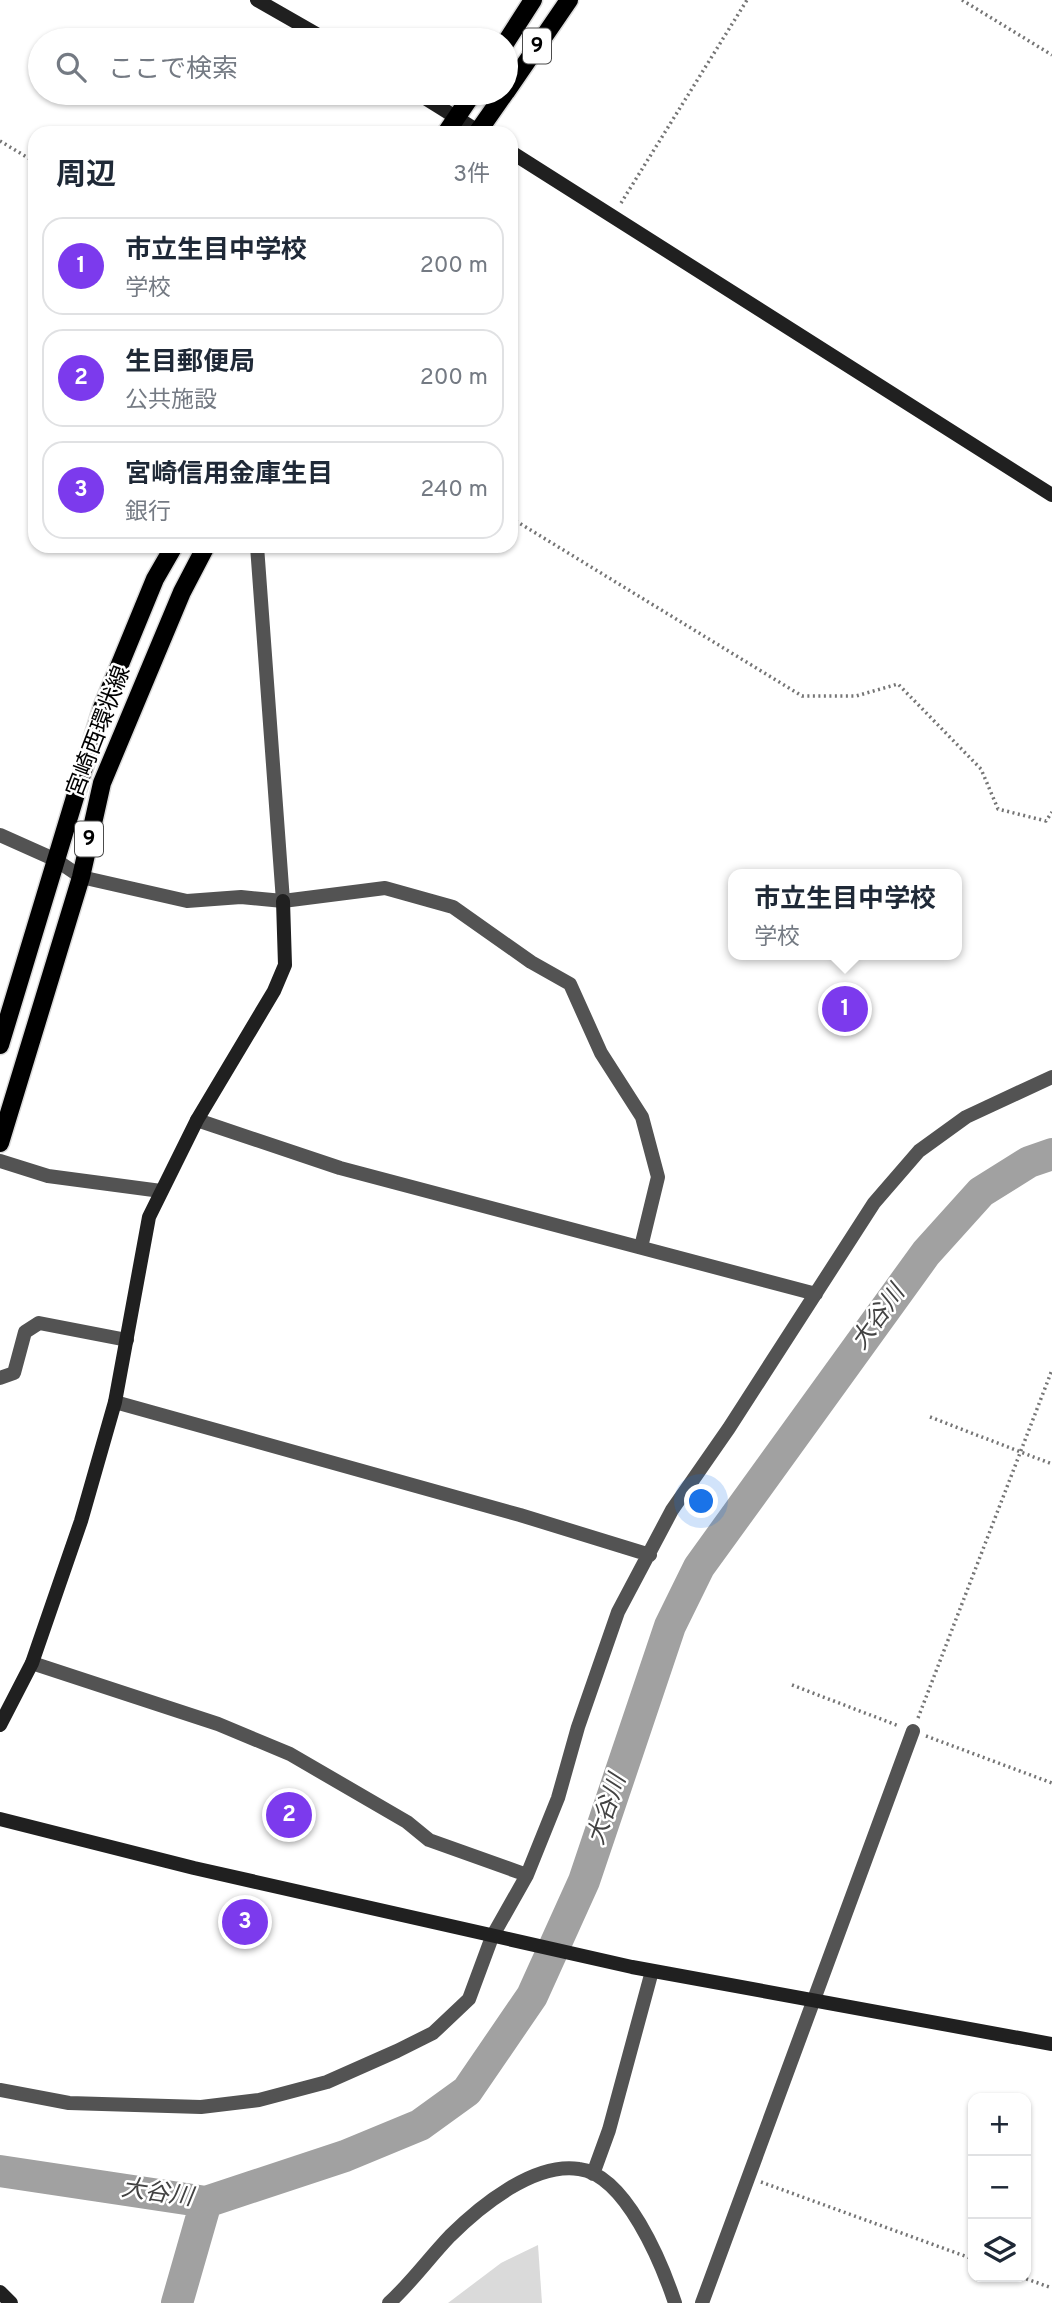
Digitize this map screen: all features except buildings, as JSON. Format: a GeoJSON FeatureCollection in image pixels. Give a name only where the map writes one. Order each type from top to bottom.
{"type":"FeatureCollection","features":[{"type":"Feature","properties":{"kind":"main road","name":"9"},"geometry":{"type":"LineString","coordinates":[[515,28],[533,0]]}},
{"type":"Feature","properties":{"kind":"main road","name":"9"},"geometry":{"type":"LineString","coordinates":[[518,73],[569,0]]}},
{"type":"Feature","properties":{"kind":"main road"},"geometry":{"type":"LineString","coordinates":[[451,126],[465,105]]}},
{"type":"Feature","properties":{"kind":"main road","name":"9"},"geometry":{"type":"LineString","coordinates":[[483,126],[497,105]]}},
{"type":"Feature","properties":{"kind":"main road","name":"宮崎西環状線"},"geometry":{"type":"LineString","coordinates":[[0,1045],[102,708],[155,579],[170,553]]}},
{"type":"Feature","properties":{"kind":"main road","name":"宮崎西環状線"},"geometry":{"type":"LineString","coordinates":[[0,1143],[81,877],[102,783],[182,592],[202,553]]}},
{"type":"Feature","properties":{"kind":"street"},"geometry":{"type":"LineString","coordinates":[[257,0],[306,28]]}},
{"type":"Feature","properties":{"kind":"street"},"geometry":{"type":"LineString","coordinates":[[438,105],[471,126]]}},
{"type":"Feature","properties":{"kind":"street"},"geometry":{"type":"LineString","coordinates":[[518,157],[1052,495]]}},
{"type":"Feature","properties":{"kind":"street"},"geometry":{"type":"LineString","coordinates":[[0,1726],[32,1663],[81,1521],[115,1402],[149,1217],[197,1120],[274,991],[285,965],[283,901],[258,553]]}},
{"type":"Feature","properties":{"kind":"street"},"geometry":{"type":"LineString","coordinates":[[0,835],[56,860],[81,877],[187,901],[241,897],[283,901],[385,888],[453,907],[531,962],[570,985],[601,1053],[642,1117],[658,1177],[641,1247]]}},
{"type":"Feature","properties":{"kind":"street"},"geometry":{"type":"LineString","coordinates":[[0,2090],[69,2103],[201,2107],[259,2100],[327,2082],[433,2033],[468,1999],[492,1937],[527,1875],[558,1798],[578,1727],[618,1612],[672,1510],[874,1203],[919,1151],[966,1117],[1052,1077]]}},
{"type":"Feature","properties":{"kind":"street"},"geometry":{"type":"LineString","coordinates":[[197,1120],[340,1168],[816,1294]]}},
{"type":"Feature","properties":{"kind":"street"},"geometry":{"type":"LineString","coordinates":[[0,1161],[48,1176],[161,1191]]}},
{"type":"Feature","properties":{"kind":"street"},"geometry":{"type":"LineString","coordinates":[[0,1378],[14,1373],[25,1332],[39,1323],[127,1340]]}},
{"type":"Feature","properties":{"kind":"street"},"geometry":{"type":"LineString","coordinates":[[115,1402],[493,1507],[650,1555]]}},
{"type":"Feature","properties":{"kind":"street"},"geometry":{"type":"LineString","coordinates":[[32,1663],[218,1724],[290,1754],[407,1822],[429,1840],[527,1875]]}},
{"type":"Feature","properties":{"kind":"street"},"geometry":{"type":"LineString","coordinates":[[702,2303],[914,1731]]}},
{"type":"Feature","properties":{"kind":"street"},"geometry":{"type":"LineString","coordinates":[[0,1819],[194,1868],[632,1967],[1052,2044]]}},
{"type":"Feature","properties":{"kind":"street"},"geometry":{"type":"LineString","coordinates":[[593,2174],[609,2130],[652,1971]]}},
{"type":"Feature","properties":{"kind":"street"},"geometry":{"type":"LineString","coordinates":[[389,2303],[452,2235],[505,2193],[555,2169],[580,2169],[593,2174],[632,2210],[665,2274],[675,2303]]}},
{"type":"Feature","properties":{"kind":"street"},"geometry":{"type":"LineString","coordinates":[[0,2292],[11,2303]]}},
{"type":"Feature","properties":{"kind":"path"},"geometry":{"type":"LineString","coordinates":[[612,217],[747,0]]}},
{"type":"Feature","properties":{"kind":"path"},"geometry":{"type":"LineString","coordinates":[[962,0],[1052,55]]}},
{"type":"Feature","properties":{"kind":"path"},"geometry":{"type":"LineString","coordinates":[[0,141],[28,158]]}},
{"type":"Feature","properties":{"kind":"path"},"geometry":{"type":"LineString","coordinates":[[518,523],[802,696],[856,696],[898,684],[981,769],[998,809],[1046,821],[1052,812]]}},
{"type":"Feature","properties":{"kind":"path"},"geometry":{"type":"LineString","coordinates":[[914,1731],[1052,1370]]}},
{"type":"Feature","properties":{"kind":"path"},"geometry":{"type":"LineString","coordinates":[[930,1418],[1052,1464]]}},
{"type":"Feature","properties":{"kind":"path"},"geometry":{"type":"LineString","coordinates":[[749,2177],[968,2257]]}},
{"type":"Feature","properties":{"kind":"path"},"geometry":{"type":"LineString","coordinates":[[1031,2281],[1052,2288]]}},
{"type":"Feature","properties":{"kind":"shaded area"},"geometry":{"type":"Polygon","coordinates":[[[538,2245],[542,2303],[448,2303],[501,2263],[538,2245]]]}},
{"type":"Feature","properties":{"kind":"waterway","name":"大谷川"},"geometry":{"type":"LineString","coordinates":[[0,2171],[206,2202],[345,2156],[420,2125],[467,2091],[532,1996],[584,1881],[670,1626],[699,1567],[926,1253],[981,1192],[1029,1162],[1052,1154]]}},
{"type":"Feature","properties":{"kind":"waterway"},"geometry":{"type":"LineString","coordinates":[[177,2303],[206,2202]]}},
{"type":"Feature","properties":{"kind":"place","name":"市立生目中学校"},"geometry":{"type":"Point","coordinates":[845,1009]}},
{"type":"Feature","properties":{"kind":"place","name":"生目郵便局"},"geometry":{"type":"Point","coordinates":[289,1815]}},
{"type":"Feature","properties":{"kind":"place","name":"宮崎信用金庫生目"},"geometry":{"type":"Point","coordinates":[245,1922]}}]}
